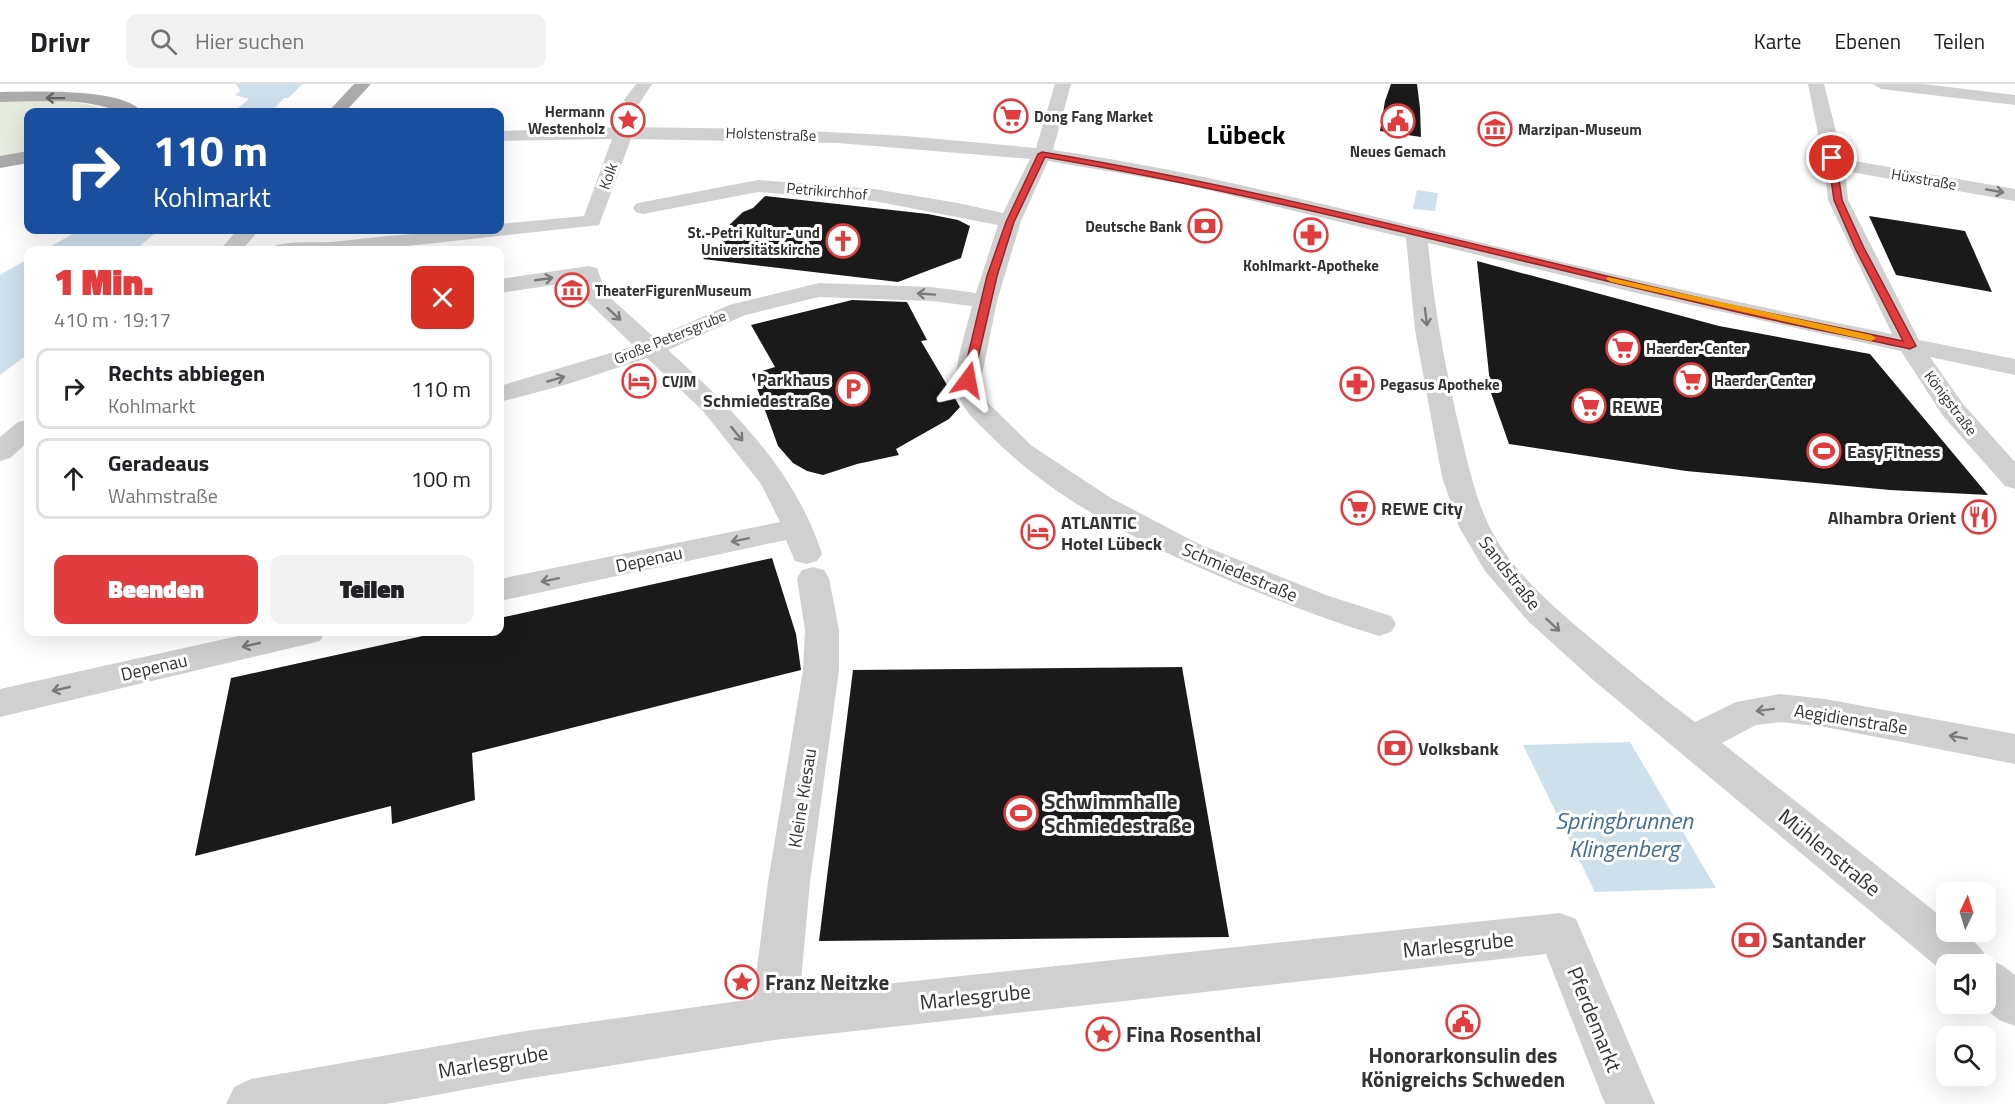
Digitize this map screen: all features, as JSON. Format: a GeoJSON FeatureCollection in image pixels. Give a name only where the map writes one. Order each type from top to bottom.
{"type":"FeatureCollection","features":[{"type":"Feature","properties":{"kind":"main road"},"geometry":{"type":"LineString","coordinates":[[340,108],[363,84]]}},
{"type":"Feature","properties":{"kind":"main road"},"geometry":{"type":"LineString","coordinates":[[0,97],[100,99],[126,108]]}},
{"type":"Feature","properties":{"kind":"main road"},"geometry":{"type":"LineString","coordinates":[[0,162],[24,158]]}},
{"type":"Feature","properties":{"kind":"street"},"geometry":{"type":"LineString","coordinates":[[633,100],[644,84]]}},
{"type":"Feature","properties":{"kind":"street","name":"Schmiedestraße"},"geometry":{"type":"LineString","coordinates":[[1064,84],[1042,154],[1010,222],[985,301],[968,380],[970,394],[978,408],[1022,452],[1100,505],[1188,551],[1314,603],[1379,624]]}},
{"type":"Feature","properties":{"kind":"street","name":"Königstraße"},"geometry":{"type":"LineString","coordinates":[[1816,84],[1834,163],[1838,200],[1860,248],[1910,346],[1953,410],[2015,480]]}},
{"type":"Feature","properties":{"kind":"street"},"geometry":{"type":"LineString","coordinates":[[1881,84],[2015,100]]}},
{"type":"Feature","properties":{"kind":"street","name":"Holstenstraße"},"geometry":{"type":"LineString","coordinates":[[504,136],[624,132],[789,134],[1042,154],[1252,194],[1367,219],[1417,234],[1736,309],[2015,367]]}},
{"type":"Feature","properties":{"kind":"street","name":"Kolk"},"geometry":{"type":"LineString","coordinates":[[504,230],[592,221],[624,132]]}},
{"type":"Feature","properties":{"kind":"street","name":"Hüxstraße"},"geometry":{"type":"LineString","coordinates":[[1834,163],[2015,195]]}},
{"type":"Feature","properties":{"kind":"street","name":"Petrikirchhof"},"geometry":{"type":"LineString","coordinates":[[643,208],[758,186],[788,187],[874,195],[958,209],[1010,222]]}},
{"type":"Feature","properties":{"kind":"street"},"geometry":{"type":"LineString","coordinates":[[234,246],[245,234]]}},
{"type":"Feature","properties":{"kind":"street","name":"Kolk"},"geometry":{"type":"LineString","coordinates":[[352,246],[467,234]]}},
{"type":"Feature","properties":{"kind":"street","name":"Sandstraße"},"geometry":{"type":"LineString","coordinates":[[1417,234],[1418,259],[1431,355],[1461,491],[1475,527],[1494,559],[1518,590],[1553,625],[1692,741]]}},
{"type":"Feature","properties":{"kind":"street"},"geometry":{"type":"LineString","coordinates":[[504,285],[589,273],[595,296],[651,348]]}},
{"type":"Feature","properties":{"kind":"street","name":"Große Petersgrube"},"geometry":{"type":"LineString","coordinates":[[504,393],[559,378],[651,348],[737,310],[819,290],[920,294],[985,301]]}},
{"type":"Feature","properties":{"kind":"street","name":"Kleine Kiesau"},"geometry":{"type":"LineString","coordinates":[[651,348],[712,405],[775,482],[806,553],[822,630],[821,670],[789,882],[774,1018]]}},
{"type":"Feature","properties":{"kind":"street"},"geometry":{"type":"LineString","coordinates":[[0,452],[24,431]]}},
{"type":"Feature","properties":{"kind":"street"},"geometry":{"type":"LineString","coordinates":[[0,452],[24,453]]}},
{"type":"Feature","properties":{"kind":"street","name":"Depenau"},"geometry":{"type":"LineString","coordinates":[[504,590],[806,553]]}},
{"type":"Feature","properties":{"kind":"street","name":"Depenau"},"geometry":{"type":"LineString","coordinates":[[0,703],[291,636]]}},
{"type":"Feature","properties":{"kind":"street","name":"Aegidienstraße"},"geometry":{"type":"LineString","coordinates":[[1692,741],[1749,712],[1780,708],[1825,713],[2015,749]]}},
{"type":"Feature","properties":{"kind":"street","name":"Mühlenstraße"},"geometry":{"type":"LineString","coordinates":[[1692,741],[1955,954]]}},
{"type":"Feature","properties":{"kind":"street","name":"Marlesgrube"},"geometry":{"type":"LineString","coordinates":[[250,1104],[519,1056],[774,1018],[1560,933]]}},
{"type":"Feature","properties":{"kind":"street","name":"Pferdemarkt"},"geometry":{"type":"LineString","coordinates":[[1560,933],[1630,1104]]}},
{"type":"Feature","properties":{"kind":"street"},"geometry":{"type":"LineString","coordinates":[[1996,988],[2015,1004]]}},
{"type":"Feature","properties":{"kind":"shaded area"},"geometry":{"type":"Polygon","coordinates":[[[56,101],[99,108],[24,108],[24,153],[0,156],[0,102],[56,101]]]}},
{"type":"Feature","properties":{"kind":"water"},"geometry":{"type":"Polygon","coordinates":[[[236,84],[303,84],[275,108],[238,108],[249,99],[235,95],[240,91],[236,84]]]}},
{"type":"Feature","properties":{"kind":"water"},"geometry":{"type":"Polygon","coordinates":[[[1417,190],[1438,193],[1435,211],[1413,209],[1417,190]]]}},
{"type":"Feature","properties":{"kind":"water"},"geometry":{"type":"Polygon","coordinates":[[[73,234],[154,234],[140,246],[51,246],[73,234]]]}},
{"type":"Feature","properties":{"kind":"water"},"geometry":{"type":"Polygon","coordinates":[[[24,261],[24,357],[0,375],[0,275],[24,261]]]}},
{"type":"Feature","properties":{"kind":"water","name":"Springbrunnen Klingenberg"},"geometry":{"type":"Polygon","coordinates":[[[1630,742],[1716,888],[1595,892],[1523,745],[1630,742]]]}},
{"type":"Feature","properties":{"kind":"building"},"geometry":{"type":"Polygon","coordinates":[[[1391,84],[1417,84],[1421,137],[1380,131],[1385,101],[1391,84]]]}},
{"type":"Feature","properties":{"kind":"building","name":"St.-Petri Kultur- und Universitätskirche"},"geometry":{"type":"Polygon","coordinates":[[[765,196],[928,214],[958,220],[970,226],[961,258],[898,282],[703,259],[723,239],[722,232],[743,212],[753,208],[765,196]]]}},
{"type":"Feature","properties":{"kind":"building"},"geometry":{"type":"Polygon","coordinates":[[[1869,216],[1965,231],[1992,292],[1896,275],[1869,216]]]}},
{"type":"Feature","properties":{"kind":"building","name":"Haerder Center"},"geometry":{"type":"Polygon","coordinates":[[[1477,261],[1719,326],[1870,354],[1988,495],[1890,490],[1686,471],[1509,444],[1491,393],[1477,261]]]}},
{"type":"Feature","properties":{"kind":"building","name":"Parkhaus Schmiedestraße"},"geometry":{"type":"Polygon","coordinates":[[[852,300],[907,302],[927,340],[921,341],[960,407],[949,419],[896,449],[899,455],[857,464],[823,475],[807,471],[793,463],[778,446],[752,374],[775,367],[751,325],[852,300]]]}},
{"type":"Feature","properties":{"kind":"building"},"geometry":{"type":"Polygon","coordinates":[[[772,558],[796,634],[801,670],[472,753],[475,800],[392,824],[391,806],[195,856],[231,678],[423,636],[504,636],[504,617],[772,558]]]}},
{"type":"Feature","properties":{"kind":"building","name":"Schwimmhalle Schmiedestraße"},"geometry":{"type":"Polygon","coordinates":[[[1182,667],[1229,937],[819,941],[853,670],[1182,667]]]}},
{"type":"Feature","properties":{"kind":"slow traffic"},"geometry":{"type":"LineString","coordinates":[[1611,279],[1871,338]]}},
{"type":"Feature","properties":{"kind":"place","name":"Dong Fang Market"},"geometry":{"type":"Point","coordinates":[1011,116]}},
{"type":"Feature","properties":{"kind":"place","name":"Hermann Westenholz"},"geometry":{"type":"Point","coordinates":[628,120]}},
{"type":"Feature","properties":{"kind":"place","name":"Neues Gemach"},"geometry":{"type":"Point","coordinates":[1398,121]}},
{"type":"Feature","properties":{"kind":"place","name":"Marzipan-Museum"},"geometry":{"type":"Point","coordinates":[1495,129]}},
{"type":"Feature","properties":{"kind":"place","name":"Deutsche Bank"},"geometry":{"type":"Point","coordinates":[1205,226]}},
{"type":"Feature","properties":{"kind":"place","name":"Kohlmarkt-Apotheke"},"geometry":{"type":"Point","coordinates":[1311,235]}},
{"type":"Feature","properties":{"kind":"place","name":"St.-Petri Kultur- und Universitätskirche"},"geometry":{"type":"Point","coordinates":[843,241]}},
{"type":"Feature","properties":{"kind":"place","name":"TheaterFigurenMuseum"},"geometry":{"type":"Point","coordinates":[572,290]}},
{"type":"Feature","properties":{"kind":"place","name":"Haerder-Center"},"geometry":{"type":"Point","coordinates":[1623,348]}},
{"type":"Feature","properties":{"kind":"place","name":"Haerder Center"},"geometry":{"type":"Point","coordinates":[1691,380]}},
{"type":"Feature","properties":{"kind":"place","name":"CVJM"},"geometry":{"type":"Point","coordinates":[639,381]}},
{"type":"Feature","properties":{"kind":"place","name":"Pegasus Apotheke"},"geometry":{"type":"Point","coordinates":[1357,384]}},
{"type":"Feature","properties":{"kind":"place","name":"Parkhaus Schmiedestraße"},"geometry":{"type":"Point","coordinates":[853,389]}},
{"type":"Feature","properties":{"kind":"place","name":"REWE"},"geometry":{"type":"Point","coordinates":[1589,406]}},
{"type":"Feature","properties":{"kind":"place","name":"EasyFitness"},"geometry":{"type":"Point","coordinates":[1824,451]}},
{"type":"Feature","properties":{"kind":"place","name":"REWE City"},"geometry":{"type":"Point","coordinates":[1358,508]}},
{"type":"Feature","properties":{"kind":"place","name":"Alhambra Orient"},"geometry":{"type":"Point","coordinates":[1979,517]}},
{"type":"Feature","properties":{"kind":"place","name":"ATLANTIC Hotel Lübeck"},"geometry":{"type":"Point","coordinates":[1038,532]}},
{"type":"Feature","properties":{"kind":"place","name":"Volksbank"},"geometry":{"type":"Point","coordinates":[1395,748]}},
{"type":"Feature","properties":{"kind":"place","name":"Schwimmhalle Schmiedestraße"},"geometry":{"type":"Point","coordinates":[1021,813]}},
{"type":"Feature","properties":{"kind":"place","name":"Santander"},"geometry":{"type":"Point","coordinates":[1749,940]}},
{"type":"Feature","properties":{"kind":"place","name":"Franz Neitzke"},"geometry":{"type":"Point","coordinates":[742,982]}},
{"type":"Feature","properties":{"kind":"place","name":"Honorarkonsulin des Königreichs Schweden"},"geometry":{"type":"Point","coordinates":[1463,1022]}},
{"type":"Feature","properties":{"kind":"place","name":"Fina Rosenthal"},"geometry":{"type":"Point","coordinates":[1103,1034]}},
{"type":"Feature","properties":{"kind":"district","name":"Lübeck"},"geometry":{"type":"Point","coordinates":[1246,134]}},
{"type":"Feature","properties":{"kind":"route"},"geometry":{"type":"LineString","coordinates":[[968,380],[992,276],[1010,222],[1042,154],[1147,172],[1367,219],[1417,234],[1736,309],[1910,346],[1838,200],[1832,158]]}}]}
